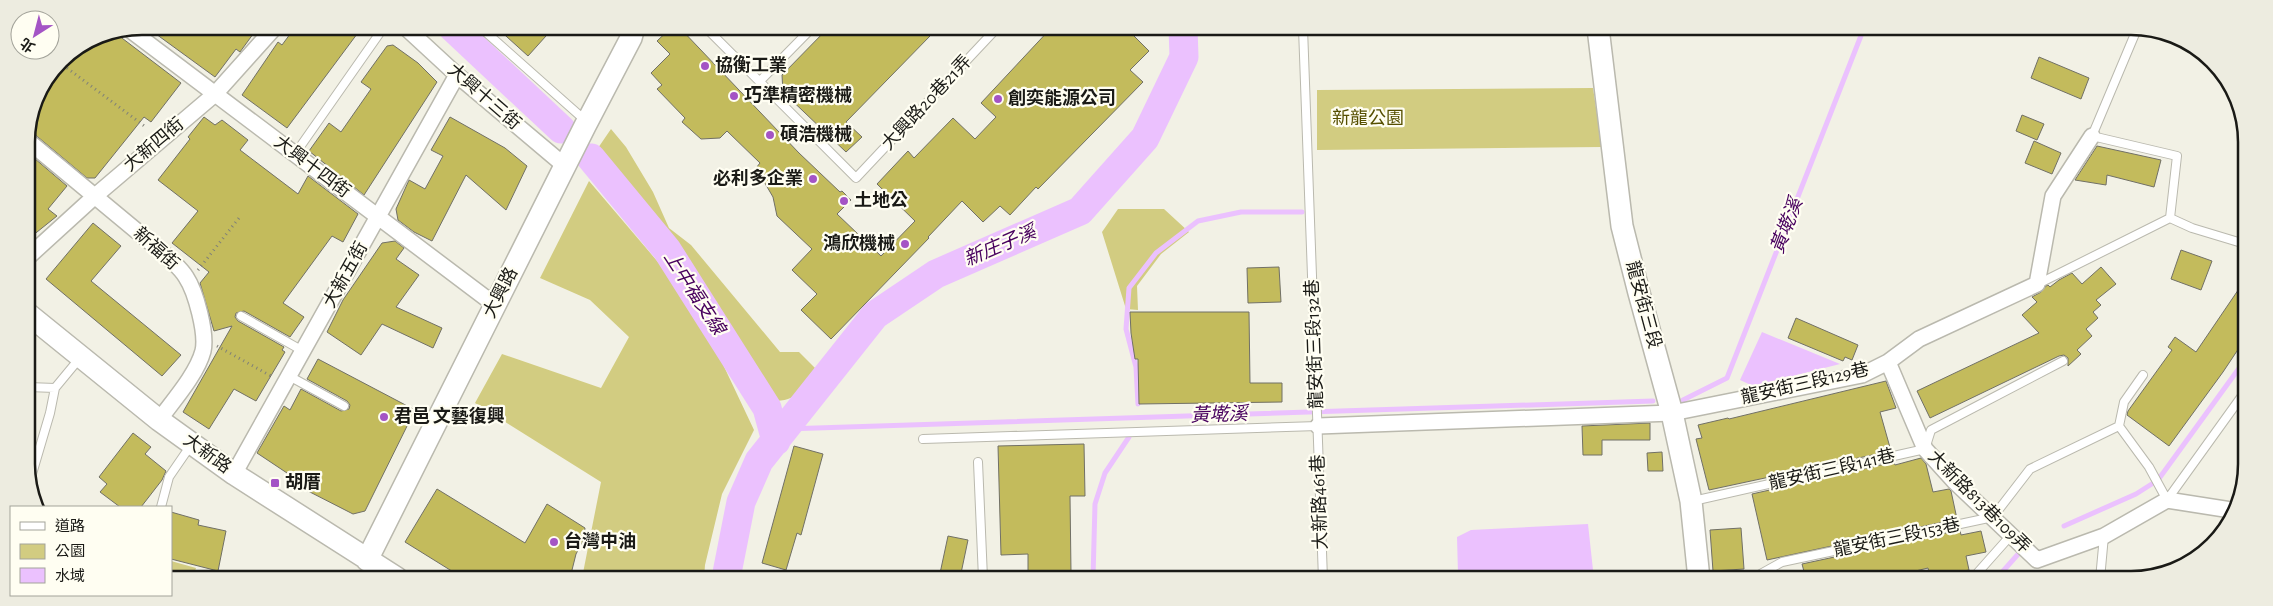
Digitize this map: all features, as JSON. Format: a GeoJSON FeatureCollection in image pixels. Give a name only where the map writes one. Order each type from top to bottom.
{"type":"FeatureCollection","features":[{"type":"Feature","properties":{"kind":"street","name":"大興十四街"},"geometry":{"type":"LineString","coordinates":[[137,35],[495,305]]}},
{"type":"Feature","properties":{"kind":"street","name":"大新四街"},"geometry":{"type":"LineString","coordinates":[[35,251],[95,196],[215,94],[264,35]]}},
{"type":"Feature","properties":{"kind":"street","name":"大興十三街"},"geometry":{"type":"LineString","coordinates":[[414,35],[457,76],[565,166]]}},
{"type":"Feature","properties":{"kind":"street","name":"大興路"},"geometry":{"type":"LineString","coordinates":[[367,560],[587,122],[626,35]]}},
{"type":"Feature","properties":{"kind":"street","name":"龍安街三段"},"geometry":{"type":"LineString","coordinates":[[1599,35],[1622,226],[1672,413],[1691,501],[1698,571]]}},
{"type":"Feature","properties":{"kind":"street","name":"大新五街"},"geometry":{"type":"LineString","coordinates":[[234,474],[457,76]]}},
{"type":"Feature","properties":{"kind":"street"},"geometry":{"type":"LineString","coordinates":[[2037,284],[2053,196],[2092,136]]}},
{"type":"Feature","properties":{"kind":"street","name":"新福街"},"geometry":{"type":"LineString","coordinates":[[35,147],[168,257],[186,276],[193,292],[203,331],[203,350],[196,367],[160,420]]}},
{"type":"Feature","properties":{"kind":"street","name":"龍安街三段129巷"},"geometry":{"type":"LineString","coordinates":[[1672,413],[1862,375],[1888,362],[1918,339],[2037,284]]}},
{"type":"Feature","properties":{"kind":"street","name":"大新路"},"geometry":{"type":"LineString","coordinates":[[35,320],[160,420],[234,474],[385,571]]}},
{"type":"Feature","properties":{"kind":"street","name":"大新路813巷109弄"},"geometry":{"type":"LineString","coordinates":[[1888,362],[1925,449],[1954,481],[2012,534],[2036,560],[2104,536],[2167,500]]}},
{"type":"Feature","properties":{"kind":"street","name":"龍安街三段132巷"},"geometry":{"type":"LineString","coordinates":[[1318,426],[1672,413]]}},
{"type":"Feature","properties":{"kind":"street"},"geometry":{"type":"LineString","coordinates":[[2167,500],[2228,509]]}},
{"type":"Feature","properties":{"kind":"lane"},"geometry":{"type":"LineString","coordinates":[[295,154],[378,35]]}},
{"type":"Feature","properties":{"kind":"lane"},"geometry":{"type":"LineString","coordinates":[[489,35],[587,122]]}},
{"type":"Feature","properties":{"kind":"lane"},"geometry":{"type":"LineString","coordinates":[[714,35],[760,81],[806,35]]}},
{"type":"Feature","properties":{"kind":"lane","name":"大興路20巷21弄"},"geometry":{"type":"LineString","coordinates":[[760,81],[856,178],[990,35]]}},
{"type":"Feature","properties":{"kind":"lane","name":"龍安街三段132巷"},"geometry":{"type":"LineString","coordinates":[[1303,35],[1318,426]]}},
{"type":"Feature","properties":{"kind":"lane"},"geometry":{"type":"LineString","coordinates":[[2134,35],[2092,136],[2176,156],[2170,218]]}},
{"type":"Feature","properties":{"kind":"lane"},"geometry":{"type":"LineString","coordinates":[[2170,218],[2192,228],[2238,242]]}},
{"type":"Feature","properties":{"kind":"lane"},"geometry":{"type":"LineString","coordinates":[[2037,284],[2170,218]]}},
{"type":"Feature","properties":{"kind":"lane"},"geometry":{"type":"LineString","coordinates":[[241,316],[303,352]]}},
{"type":"Feature","properties":{"kind":"lane"},"geometry":{"type":"LineString","coordinates":[[35,462],[50,414],[55,388],[80,357]]}},
{"type":"Feature","properties":{"kind":"lane"},"geometry":{"type":"LineString","coordinates":[[1925,449],[1931,430],[2062,361]]}},
{"type":"Feature","properties":{"kind":"lane"},"geometry":{"type":"LineString","coordinates":[[2143,375],[2124,402],[2119,426],[2149,467],[2167,500],[2238,401]]}},
{"type":"Feature","properties":{"kind":"lane"},"geometry":{"type":"LineString","coordinates":[[289,376],[344,406]]}},
{"type":"Feature","properties":{"kind":"lane"},"geometry":{"type":"LineString","coordinates":[[35,387],[55,388]]}},
{"type":"Feature","properties":{"kind":"lane"},"geometry":{"type":"LineString","coordinates":[[923,439],[1318,426]]}},
{"type":"Feature","properties":{"kind":"lane","name":"大新路461巷"},"geometry":{"type":"LineString","coordinates":[[1318,426],[1323,571]]}},
{"type":"Feature","properties":{"kind":"lane"},"geometry":{"type":"LineString","coordinates":[[1993,517],[2030,469],[2119,426]]}},
{"type":"Feature","properties":{"kind":"lane"},"geometry":{"type":"LineString","coordinates":[[161,506],[169,477],[192,443]]}},
{"type":"Feature","properties":{"kind":"lane","name":"龍安街三段141巷"},"geometry":{"type":"LineString","coordinates":[[1691,501],[1925,449]]}},
{"type":"Feature","properties":{"kind":"lane"},"geometry":{"type":"LineString","coordinates":[[978,462],[983,571]]}},
{"type":"Feature","properties":{"kind":"lane","name":"龍安街三段153巷"},"geometry":{"type":"LineString","coordinates":[[1766,571],[1782,562],[1993,517]]}},
{"type":"Feature","properties":{"kind":"lane"},"geometry":{"type":"LineString","coordinates":[[1979,571],[2012,534]]}},
{"type":"Feature","properties":{"kind":"lane"},"geometry":{"type":"LineString","coordinates":[[2101,571],[2104,536]]}},
{"type":"Feature","properties":{"kind":"path"},"geometry":{"type":"LineString","coordinates":[[65,67],[147,128]]}},
{"type":"Feature","properties":{"kind":"path"},"geometry":{"type":"LineString","coordinates":[[186,276],[197,271],[239,218]]}},
{"type":"Feature","properties":{"kind":"path"},"geometry":{"type":"LineString","coordinates":[[203,350],[213,355],[218,346],[271,376]]}},
{"type":"Feature","properties":{"kind":"green space","name":"新龍公園"},"geometry":{"type":"Polygon","coordinates":[[[1593,88],[1602,147],[1317,150],[1317,90],[1593,88]]]}},
{"type":"Feature","properties":{"kind":"green space"},"geometry":{"type":"Polygon","coordinates":[[[611,129],[626,147],[653,192],[669,228],[691,245],[780,352],[799,352],[815,368],[807,383],[798,394],[786,400],[769,401],[729,333],[697,284],[607,164],[598,148],[611,129]]]}},
{"type":"Feature","properties":{"kind":"green space"},"geometry":{"type":"Polygon","coordinates":[[[589,181],[669,275],[719,356],[754,430],[722,494],[705,571],[583,571],[601,482],[475,403],[502,354],[601,388],[629,337],[590,300],[540,278],[589,181]]]}},
{"type":"Feature","properties":{"kind":"green space"},"geometry":{"type":"Polygon","coordinates":[[[1118,209],[1164,209],[1189,232],[1161,254],[1137,286],[1138,310],[1126,309],[1102,232],[1118,209]]]}},
{"type":"Feature","properties":{"kind":"green space"},"geometry":{"type":"Polygon","coordinates":[[[172,561],[196,568],[195,571],[172,571],[172,561]]]}},
{"type":"Feature","properties":{"kind":"water"},"geometry":{"type":"Polygon","coordinates":[[[1762,332],[1840,364],[1753,386],[1740,380],[1762,332]]]}},
{"type":"Feature","properties":{"kind":"water"},"geometry":{"type":"Polygon","coordinates":[[[1588,524],[1593,570],[1458,571],[1457,537],[1471,530],[1588,524]]]}},
{"type":"Feature","properties":{"kind":"building"},"geometry":{"type":"Polygon","coordinates":[[[157,35],[252,35],[240,52],[236,49],[215,77],[157,35]]]}},
{"type":"Feature","properties":{"kind":"building"},"geometry":{"type":"Polygon","coordinates":[[[289,35],[356,35],[287,128],[242,95],[278,42],[282,45],[289,35]]]}},
{"type":"Feature","properties":{"kind":"building"},"geometry":{"type":"Polygon","coordinates":[[[505,35],[546,36],[528,56],[505,35]]]}},
{"type":"Feature","properties":{"kind":"building"},"geometry":{"type":"Polygon","coordinates":[[[663,35],[687,35],[799,153],[851,200],[837,214],[881,256],[915,221],[877,184],[908,151],[914,158],[953,118],[975,139],[996,117],[981,103],[1045,35],[1133,35],[1149,51],[1130,70],[1143,82],[1010,215],[1000,206],[983,222],[962,201],[929,238],[831,339],[801,310],[817,294],[792,270],[812,249],[777,216],[773,197],[756,168],[760,163],[727,131],[720,138],[701,139],[682,122],[685,118],[657,89],[662,85],[651,73],[670,54],[657,41],[663,35]]]}},
{"type":"Feature","properties":{"kind":"building"},"geometry":{"type":"Polygon","coordinates":[[[821,35],[930,36],[846,122],[862,137],[846,152],[783,92],[782,75],[821,35]]]}},
{"type":"Feature","properties":{"kind":"building"},"geometry":{"type":"Polygon","coordinates":[[[121,37],[181,83],[151,122],[144,117],[95,178],[87,178],[35,135],[39,114],[49,89],[66,66],[89,49],[121,37]]]}},
{"type":"Feature","properties":{"kind":"building"},"geometry":{"type":"Polygon","coordinates":[[[393,45],[418,63],[437,82],[364,195],[309,151],[329,123],[341,132],[371,89],[361,82],[387,46],[393,45]]]}},
{"type":"Feature","properties":{"kind":"building"},"geometry":{"type":"Polygon","coordinates":[[[2039,57],[2089,78],[2081,99],[2031,78],[2039,57]]]}},
{"type":"Feature","properties":{"kind":"building"},"geometry":{"type":"Polygon","coordinates":[[[2022,115],[2044,124],[2037,140],[2016,131],[2022,115]]]}},
{"type":"Feature","properties":{"kind":"building"},"geometry":{"type":"Polygon","coordinates":[[[204,117],[215,125],[222,120],[248,140],[240,150],[298,194],[308,176],[358,214],[343,242],[332,236],[283,303],[304,317],[290,337],[244,311],[236,313],[235,317],[238,321],[284,347],[282,350],[285,352],[256,401],[234,389],[209,429],[183,412],[232,326],[214,331],[200,283],[209,272],[172,243],[198,211],[158,180],[190,139],[188,137],[204,117]]]}},
{"type":"Feature","properties":{"kind":"building"},"geometry":{"type":"Polygon","coordinates":[[[450,117],[505,148],[527,166],[506,210],[466,175],[432,241],[414,232],[398,220],[396,209],[409,180],[425,189],[443,156],[431,150],[450,117]]]}},
{"type":"Feature","properties":{"kind":"building"},"geometry":{"type":"Polygon","coordinates":[[[2034,141],[2061,153],[2052,174],[2025,163],[2034,141]]]}},
{"type":"Feature","properties":{"kind":"building"},"geometry":{"type":"Polygon","coordinates":[[[2097,146],[2161,160],[2154,187],[2107,175],[2106,185],[2075,180],[2097,146]]]}},
{"type":"Feature","properties":{"kind":"building"},"geometry":{"type":"Polygon","coordinates":[[[35,159],[67,186],[48,209],[57,216],[35,234],[35,159]]]}},
{"type":"Feature","properties":{"kind":"building"},"geometry":{"type":"Polygon","coordinates":[[[93,223],[121,246],[91,281],[181,355],[162,376],[46,279],[93,223]]]}},
{"type":"Feature","properties":{"kind":"building"},"geometry":{"type":"Polygon","coordinates":[[[395,241],[404,248],[396,259],[419,275],[396,307],[442,328],[433,348],[382,324],[361,355],[327,332],[343,300],[382,243],[395,241]]]}},
{"type":"Feature","properties":{"kind":"building"},"geometry":{"type":"Polygon","coordinates":[[[2181,250],[2212,261],[2201,290],[2171,279],[2181,250]]]}},
{"type":"Feature","properties":{"kind":"building"},"geometry":{"type":"Polygon","coordinates":[[[1279,267],[1281,302],[1248,303],[1247,268],[1279,267]]]}},
{"type":"Feature","properties":{"kind":"building"},"geometry":{"type":"Polygon","coordinates":[[[2101,267],[2116,284],[2096,300],[2101,305],[2093,312],[2098,318],[2086,329],[2092,336],[2077,350],[2081,354],[2068,366],[2068,358],[2064,355],[2059,356],[1930,418],[1917,391],[2039,333],[2022,315],[2037,302],[2032,297],[2041,292],[2046,286],[2050,287],[2072,273],[2082,284],[2101,267]]]}},
{"type":"Feature","properties":{"kind":"building"},"geometry":{"type":"Polygon","coordinates":[[[2238,290],[2238,350],[2169,446],[2127,415],[2128,411],[2172,350],[2168,347],[2175,337],[2196,352],[2238,290]]]}},
{"type":"Feature","properties":{"kind":"building"},"geometry":{"type":"Polygon","coordinates":[[[1130,312],[1249,312],[1250,383],[1282,383],[1282,402],[1139,404],[1138,359],[1135,359],[1130,312]]]}},
{"type":"Feature","properties":{"kind":"building"},"geometry":{"type":"Polygon","coordinates":[[[1796,318],[1858,345],[1852,360],[1845,357],[1843,361],[1788,338],[1796,318]]]}},
{"type":"Feature","properties":{"kind":"building"},"geometry":{"type":"Polygon","coordinates":[[[318,359],[415,410],[365,511],[353,514],[306,490],[308,487],[257,453],[284,406],[290,410],[301,389],[341,411],[349,409],[350,405],[347,401],[307,379],[318,359]]]}},
{"type":"Feature","properties":{"kind":"building"},"geometry":{"type":"Polygon","coordinates":[[[1886,381],[1896,408],[1880,412],[1891,451],[1709,490],[1696,439],[1702,438],[1698,425],[1886,381]]]}},
{"type":"Feature","properties":{"kind":"building"},"geometry":{"type":"Polygon","coordinates":[[[1650,423],[1650,440],[1602,440],[1602,455],[1583,455],[1582,426],[1650,423]]]}},
{"type":"Feature","properties":{"kind":"building"},"geometry":{"type":"Polygon","coordinates":[[[133,433],[151,447],[145,454],[166,471],[162,480],[142,506],[119,506],[100,492],[107,484],[99,477],[133,433]]]}},
{"type":"Feature","properties":{"kind":"building"},"geometry":{"type":"Polygon","coordinates":[[[1084,444],[1085,496],[1070,496],[1071,571],[1028,571],[1028,554],[1001,555],[998,446],[1084,444]]]}},
{"type":"Feature","properties":{"kind":"building"},"geometry":{"type":"Polygon","coordinates":[[[794,446],[823,454],[801,535],[797,533],[786,570],[762,563],[794,446]]]}},
{"type":"Feature","properties":{"kind":"building"},"geometry":{"type":"Polygon","coordinates":[[[1662,452],[1663,471],[1648,471],[1647,453],[1662,452]]]}},
{"type":"Feature","properties":{"kind":"building"},"geometry":{"type":"Polygon","coordinates":[[[1921,458],[1926,464],[1933,492],[1949,489],[1951,491],[1957,519],[1767,560],[1752,494],[1894,462],[1895,465],[1921,458]]]}},
{"type":"Feature","properties":{"kind":"building"},"geometry":{"type":"Polygon","coordinates":[[[437,489],[525,543],[547,504],[585,528],[583,541],[576,554],[572,571],[452,571],[405,542],[437,489]]]}},
{"type":"Feature","properties":{"kind":"building"},"geometry":{"type":"Polygon","coordinates":[[[172,512],[199,520],[198,525],[226,531],[218,571],[172,559],[172,512]]]}},
{"type":"Feature","properties":{"kind":"building"},"geometry":{"type":"Polygon","coordinates":[[[1741,528],[1744,569],[1713,571],[1710,530],[1741,528]]]}},
{"type":"Feature","properties":{"kind":"building"},"geometry":{"type":"Polygon","coordinates":[[[1960,530],[1961,535],[1981,531],[1986,552],[1966,556],[1969,570],[1963,571],[1929,571],[1928,568],[1916,571],[1804,571],[1802,564],[1960,530]]]}},
{"type":"Feature","properties":{"kind":"building"},"geometry":{"type":"Polygon","coordinates":[[[948,536],[968,540],[961,571],[940,571],[948,536]]]}},
{"type":"Feature","properties":{"kind":"waterway"},"geometry":{"type":"LineString","coordinates":[[461,35],[561,129]]}},
{"type":"Feature","properties":{"kind":"waterway","name":"新庄子溪"},"geometry":{"type":"LineString","coordinates":[[727,571],[741,502],[759,461],[875,315],[936,274],[1080,211],[1145,138],[1184,57],[1183,35]]}},
{"type":"Feature","properties":{"kind":"waterway","name":"黃墘溪"},"geometry":{"type":"LineString","coordinates":[[1683,400],[1727,378],[1861,35]]}},
{"type":"Feature","properties":{"kind":"waterway","name":"上中福支線"},"geometry":{"type":"LineString","coordinates":[[591,158],[667,250],[767,408],[776,441]]}},
{"type":"Feature","properties":{"kind":"waterway"},"geometry":{"type":"LineString","coordinates":[[1138,404],[1136,367],[1126,329],[1129,288],[1156,253],[1198,221],[1241,212],[1302,212]]}},
{"type":"Feature","properties":{"kind":"waterway"},"geometry":{"type":"LineString","coordinates":[[2064,526],[2136,494],[2158,480],[2238,370]]}},
{"type":"Feature","properties":{"kind":"waterway","name":"黃墘溪"},"geometry":{"type":"LineString","coordinates":[[785,429],[1653,401]]}},
{"type":"Feature","properties":{"kind":"waterway"},"geometry":{"type":"LineString","coordinates":[[1093,571],[1095,504],[1105,473],[1129,437]]}},
{"type":"Feature","properties":{"kind":"waterway"},"geometry":{"type":"LineString","coordinates":[[2003,571],[2020,552]]}},
{"type":"Feature","properties":{"kind":"place","name":"協衡工業"},"geometry":{"type":"Point","coordinates":[705,66]}},
{"type":"Feature","properties":{"kind":"place","name":"巧準精密機械"},"geometry":{"type":"Point","coordinates":[734,96]}},
{"type":"Feature","properties":{"kind":"place","name":"創奕能源公司"},"geometry":{"type":"Point","coordinates":[998,99]}},
{"type":"Feature","properties":{"kind":"place","name":"碩浩機械"},"geometry":{"type":"Point","coordinates":[770,135]}},
{"type":"Feature","properties":{"kind":"place","name":"必利多企業"},"geometry":{"type":"Point","coordinates":[813,179]}},
{"type":"Feature","properties":{"kind":"place","name":"土地公"},"geometry":{"type":"Point","coordinates":[844,201]}},
{"type":"Feature","properties":{"kind":"place","name":"鴻欣機械"},"geometry":{"type":"Point","coordinates":[905,244]}},
{"type":"Feature","properties":{"kind":"place","name":"君邑 文藝復興"},"geometry":{"type":"Point","coordinates":[384,417]}},
{"type":"Feature","properties":{"kind":"place","name":"胡厝"},"geometry":{"type":"Point","coordinates":[275,483]}},
{"type":"Feature","properties":{"kind":"place","name":"台灣中油"},"geometry":{"type":"Point","coordinates":[554,542]}}]}
